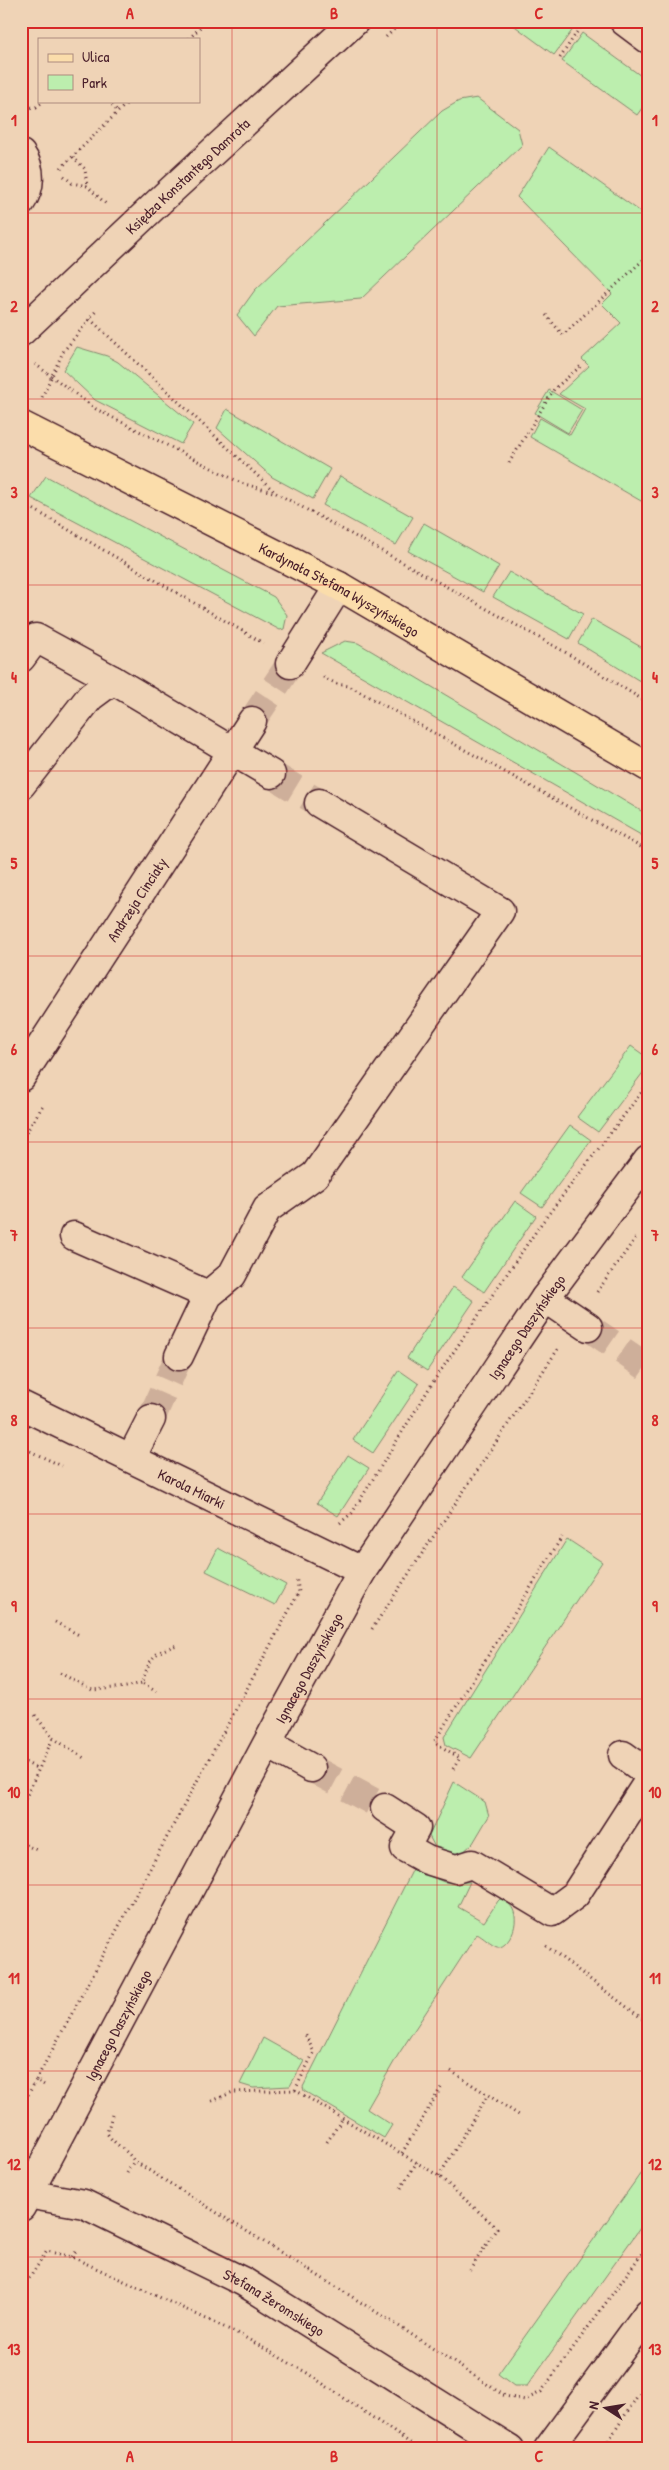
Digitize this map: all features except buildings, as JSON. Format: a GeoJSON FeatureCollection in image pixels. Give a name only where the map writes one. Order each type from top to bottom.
{"type":"FeatureCollection","features":[{"type":"Feature","properties":{"kind":"main road","name":"Kardynała Stefana Wyszyńskiego"},"geometry":{"type":"LineString","coordinates":[[21,425],[339,586],[648,767]]}},
{"type":"Feature","properties":{"kind":"street","name":"Księdza Konstantego Damrota"},"geometry":{"type":"LineString","coordinates":[[21,332],[355,21]]}},
{"type":"Feature","properties":{"kind":"street"},"geometry":{"type":"LineString","coordinates":[[624,21],[648,39]]}},
{"type":"Feature","properties":{"kind":"street"},"geometry":{"type":"LineString","coordinates":[[21,154],[29,174],[26,194],[21,202]]}},
{"type":"Feature","properties":{"kind":"street"},"geometry":{"type":"LineString","coordinates":[[290,664],[339,586]]}},
{"type":"Feature","properties":{"kind":"street"},"geometry":{"type":"LineString","coordinates":[[21,658],[36,638],[113,680],[271,774]]}},
{"type":"Feature","properties":{"kind":"street"},"geometry":{"type":"LineString","coordinates":[[21,785],[90,697],[113,680]]}},
{"type":"Feature","properties":{"kind":"street","name":"Andrzeja Cinciały"},"geometry":{"type":"LineString","coordinates":[[21,1077],[252,721]]}},
{"type":"Feature","properties":{"kind":"street"},"geometry":{"type":"LineString","coordinates":[[179,1356],[208,1295],[232,1275],[267,1209],[315,1175],[500,911],[319,802]]}},
{"type":"Feature","properties":{"kind":"street","name":"Ignacego Daszyńskiego"},"geometry":{"type":"LineString","coordinates":[[24,2198],[362,1571],[545,1298],[648,1160]]}},
{"type":"Feature","properties":{"kind":"street"},"geometry":{"type":"LineString","coordinates":[[74,1236],[208,1295]]}},
{"type":"Feature","properties":{"kind":"street"},"geometry":{"type":"LineString","coordinates":[[545,1298],[582,1324]]}},
{"type":"Feature","properties":{"kind":"street","name":"Karola Miarki"},"geometry":{"type":"LineString","coordinates":[[21,1405],[362,1571]]}},
{"type":"Feature","properties":{"kind":"street"},"geometry":{"type":"LineString","coordinates":[[131,1458],[151,1418]]}},
{"type":"Feature","properties":{"kind":"street"},"geometry":{"type":"LineString","coordinates":[[268,1744],[311,1768]]}},
{"type":"Feature","properties":{"kind":"street"},"geometry":{"type":"LineString","coordinates":[[623,1755],[648,1773]]}},
{"type":"Feature","properties":{"kind":"street"},"geometry":{"type":"LineString","coordinates":[[384,1808],[416,1828],[405,1848],[427,1860],[456,1869],[472,1864],[552,1912],[575,1895],[648,1782]]}},
{"type":"Feature","properties":{"kind":"street","name":"Stefana Żeromskiego"},"geometry":{"type":"LineString","coordinates":[[24,2198],[84,2204],[244,2282],[504,2447]]}},
{"type":"Feature","properties":{"kind":"street"},"geometry":{"type":"LineString","coordinates":[[548,2449],[648,2313]]}},
{"type":"Feature","properties":{"kind":"path"},"geometry":{"type":"LineString","coordinates":[[190,38],[206,21]]}},
{"type":"Feature","properties":{"kind":"path"},"geometry":{"type":"LineString","coordinates":[[560,58],[584,23]]}},
{"type":"Feature","properties":{"kind":"path"},"geometry":{"type":"LineString","coordinates":[[21,108],[36,107],[43,102]]}},
{"type":"Feature","properties":{"kind":"path"},"geometry":{"type":"LineString","coordinates":[[110,102],[118,112]]}},
{"type":"Feature","properties":{"kind":"path"},"geometry":{"type":"LineString","coordinates":[[78,154],[127,102]]}},
{"type":"Feature","properties":{"kind":"path"},"geometry":{"type":"LineString","coordinates":[[645,118],[648,114]]}},
{"type":"Feature","properties":{"kind":"path"},"geometry":{"type":"LineString","coordinates":[[73,158],[86,169],[87,186]]}},
{"type":"Feature","properties":{"kind":"path"},"geometry":{"type":"LineString","coordinates":[[58,170],[72,184],[87,186],[111,210]]}},
{"type":"Feature","properties":{"kind":"path"},"geometry":{"type":"LineString","coordinates":[[546,315],[563,335],[643,260]]}},
{"type":"Feature","properties":{"kind":"path"},"geometry":{"type":"LineString","coordinates":[[90,319],[276,493]]}},
{"type":"Feature","properties":{"kind":"path"},"geometry":{"type":"LineString","coordinates":[[30,361],[105,413],[241,483],[276,493],[565,652],[648,703]]}},
{"type":"Feature","properties":{"kind":"path"},"geometry":{"type":"LineString","coordinates":[[509,463],[554,389],[582,364]]}},
{"type":"Feature","properties":{"kind":"path"},"geometry":{"type":"LineString","coordinates":[[42,397],[51,375]]}},
{"type":"Feature","properties":{"kind":"path"},"geometry":{"type":"LineString","coordinates":[[21,502],[265,644]]}},
{"type":"Feature","properties":{"kind":"path"},"geometry":{"type":"LineString","coordinates":[[320,675],[337,684],[349,686],[648,851]]}},
{"type":"Feature","properties":{"kind":"path"},"geometry":{"type":"LineString","coordinates":[[337,1524],[352,1513],[435,1379],[541,1224],[648,1084]]}},
{"type":"Feature","properties":{"kind":"path"},"geometry":{"type":"LineString","coordinates":[[369,1635],[582,1324],[642,1229]]}},
{"type":"Feature","properties":{"kind":"path"},"geometry":{"type":"LineString","coordinates":[[453,1769],[460,1758],[434,1742],[562,1537]]}},
{"type":"Feature","properties":{"kind":"path"},"geometry":{"type":"LineString","coordinates":[[21,2108],[218,1738],[299,1592],[295,1578]]}},
{"type":"Feature","properties":{"kind":"path"},"geometry":{"type":"LineString","coordinates":[[55,1622],[79,1635]]}},
{"type":"Feature","properties":{"kind":"path"},"geometry":{"type":"LineString","coordinates":[[142,1683],[152,1656],[160,1650],[177,1644]]}},
{"type":"Feature","properties":{"kind":"path"},"geometry":{"type":"LineString","coordinates":[[60,1673],[92,1690],[126,1687],[142,1683],[157,1692]]}},
{"type":"Feature","properties":{"kind":"path"},"geometry":{"type":"LineString","coordinates":[[35,1715],[53,1738],[84,1758]]}},
{"type":"Feature","properties":{"kind":"path"},"geometry":{"type":"LineString","coordinates":[[21,1808],[53,1738]]}},
{"type":"Feature","properties":{"kind":"path"},"geometry":{"type":"LineString","coordinates":[[21,1760],[38,1769]]}},
{"type":"Feature","properties":{"kind":"path"},"geometry":{"type":"LineString","coordinates":[[21,1843],[39,1852]]}},
{"type":"Feature","properties":{"kind":"path"},"geometry":{"type":"LineString","coordinates":[[543,1944],[648,2023]]}},
{"type":"Feature","properties":{"kind":"path"},"geometry":{"type":"LineString","coordinates":[[642,2018],[648,2015]]}},
{"type":"Feature","properties":{"kind":"path"},"geometry":{"type":"LineString","coordinates":[[295,2090],[314,2052],[304,2032]]}},
{"type":"Feature","properties":{"kind":"path"},"geometry":{"type":"LineString","coordinates":[[451,2072],[518,2114]]}},
{"type":"Feature","properties":{"kind":"path"},"geometry":{"type":"LineString","coordinates":[[36,2080],[46,2086]]}},
{"type":"Feature","properties":{"kind":"path"},"geometry":{"type":"LineString","coordinates":[[402,2153],[442,2086]]}},
{"type":"Feature","properties":{"kind":"path"},"geometry":{"type":"LineString","coordinates":[[212,2101],[234,2092],[295,2090],[418,2162],[438,2176],[497,2228],[470,2270]]}},
{"type":"Feature","properties":{"kind":"path"},"geometry":{"type":"LineString","coordinates":[[438,2176],[488,2095]]}},
{"type":"Feature","properties":{"kind":"path"},"geometry":{"type":"LineString","coordinates":[[115,2107],[107,2133],[111,2140],[128,2151],[134,2160],[394,2323],[505,2396],[525,2400],[541,2392],[648,2245]]}},
{"type":"Feature","properties":{"kind":"path"},"geometry":{"type":"LineString","coordinates":[[327,2142],[342,2118]]}},
{"type":"Feature","properties":{"kind":"path"},"geometry":{"type":"LineString","coordinates":[[127,2173],[134,2160]]}},
{"type":"Feature","properties":{"kind":"path"},"geometry":{"type":"LineString","coordinates":[[402,2188],[418,2162]]}},
{"type":"Feature","properties":{"kind":"path"},"geometry":{"type":"LineString","coordinates":[[72,2257],[78,2249]]}},
{"type":"Feature","properties":{"kind":"path"},"geometry":{"type":"LineString","coordinates":[[21,2291],[47,2252],[52,2251],[72,2257],[239,2334],[307,2373],[419,2449]]}},
{"type":"Feature","properties":{"kind":"path"},"geometry":{"type":"LineString","coordinates":[[603,2449],[648,2380]]}},
{"type":"Feature","properties":{"kind":"path"},"geometry":{"type":"LineString","coordinates":[[605,2435],[609,2438]]}},
{"type":"Feature","properties":{"kind":"green space"},"geometry":{"type":"Polygon","coordinates":[[[508,21],[565,21],[574,28],[554,55],[508,21]]]}},
{"type":"Feature","properties":{"kind":"green space"},"geometry":{"type":"Polygon","coordinates":[[[582,33],[648,81],[648,100],[637,115],[562,61],[582,33]]]}},
{"type":"Feature","properties":{"kind":"green space"},"geometry":{"type":"Polygon","coordinates":[[[477,98],[518,129],[522,145],[361,299],[277,306],[254,336],[237,315],[255,290],[442,111],[459,101],[477,98]]]}},
{"type":"Feature","properties":{"kind":"green space"},"geometry":{"type":"Polygon","coordinates":[[[549,147],[648,217],[648,505],[530,437],[540,418],[570,435],[585,409],[559,394],[589,366],[582,359],[621,323],[602,304],[612,294],[517,197],[549,147]]]}},
{"type":"Feature","properties":{"kind":"green space"},"geometry":{"type":"Polygon","coordinates":[[[77,347],[107,356],[118,362],[193,424],[181,444],[95,400],[63,370],[77,347]]]}},
{"type":"Feature","properties":{"kind":"green space"},"geometry":{"type":"Polygon","coordinates":[[[549,390],[582,410],[568,433],[535,413],[549,390]]]}},
{"type":"Feature","properties":{"kind":"green space"},"geometry":{"type":"Polygon","coordinates":[[[227,409],[330,469],[313,499],[272,477],[217,428],[227,409]]]}},
{"type":"Feature","properties":{"kind":"green space"},"geometry":{"type":"Polygon","coordinates":[[[46,476],[274,597],[287,615],[284,629],[280,630],[31,498],[46,476]]]}},
{"type":"Feature","properties":{"kind":"green space"},"geometry":{"type":"Polygon","coordinates":[[[340,476],[413,517],[396,545],[323,505],[340,476]]]}},
{"type":"Feature","properties":{"kind":"green space"},"geometry":{"type":"Polygon","coordinates":[[[424,523],[499,566],[483,592],[408,551],[424,523]]]}},
{"type":"Feature","properties":{"kind":"green space"},"geometry":{"type":"Polygon","coordinates":[[[509,572],[583,614],[569,639],[493,597],[509,572]]]}},
{"type":"Feature","properties":{"kind":"green space"},"geometry":{"type":"Polygon","coordinates":[[[592,619],[648,651],[648,686],[578,643],[592,619]]]}},
{"type":"Feature","properties":{"kind":"green space"},"geometry":{"type":"Polygon","coordinates":[[[345,641],[358,643],[648,815],[648,839],[321,653],[345,641]]]}},
{"type":"Feature","properties":{"kind":"green space"},"geometry":{"type":"Polygon","coordinates":[[[631,1046],[648,1058],[648,1066],[598,1132],[577,1117],[631,1046]]]}},
{"type":"Feature","properties":{"kind":"green space"},"geometry":{"type":"Polygon","coordinates":[[[570,1125],[591,1140],[542,1207],[521,1193],[570,1125]]]}},
{"type":"Feature","properties":{"kind":"green space"},"geometry":{"type":"Polygon","coordinates":[[[515,1201],[536,1216],[484,1292],[462,1277],[515,1201]]]}},
{"type":"Feature","properties":{"kind":"green space"},"geometry":{"type":"Polygon","coordinates":[[[453,1287],[474,1301],[427,1371],[407,1358],[453,1287]]]}},
{"type":"Feature","properties":{"kind":"green space"},"geometry":{"type":"Polygon","coordinates":[[[399,1370],[419,1384],[373,1453],[353,1440],[399,1370]]]}},
{"type":"Feature","properties":{"kind":"green space"},"geometry":{"type":"Polygon","coordinates":[[[348,1455],[369,1468],[338,1516],[317,1503],[348,1455]]]}},
{"type":"Feature","properties":{"kind":"green space"},"geometry":{"type":"Polygon","coordinates":[[[567,1539],[602,1562],[471,1758],[446,1745],[444,1737],[567,1539]]]}},
{"type":"Feature","properties":{"kind":"green space"},"geometry":{"type":"Polygon","coordinates":[[[218,1548],[286,1585],[275,1605],[206,1571],[218,1548]]]}},
{"type":"Feature","properties":{"kind":"green space"},"geometry":{"type":"Polygon","coordinates":[[[454,1782],[485,1802],[489,1816],[473,1843],[459,1856],[436,1849],[429,1836],[454,1782]]]}},
{"type":"Feature","properties":{"kind":"green space"},"geometry":{"type":"Polygon","coordinates":[[[413,1869],[444,1882],[470,1882],[458,1907],[484,1922],[500,1899],[509,1904],[514,1911],[515,1919],[511,1936],[502,1946],[497,1947],[477,1934],[398,2055],[367,2109],[392,2125],[384,2138],[304,2091],[303,2087],[413,1869]]]}},
{"type":"Feature","properties":{"kind":"green space"},"geometry":{"type":"Polygon","coordinates":[[[263,2038],[304,2061],[290,2086],[253,2088],[240,2084],[263,2038]]]}},
{"type":"Feature","properties":{"kind":"green space"},"geometry":{"type":"Polygon","coordinates":[[[648,2163],[648,2217],[527,2386],[514,2386],[498,2374],[648,2163]]]}},
{"type":"Feature","properties":{"kind":"tunnel"},"geometry":{"type":"LineString","coordinates":[[252,721],[290,664]]}},
{"type":"Feature","properties":{"kind":"tunnel"},"geometry":{"type":"LineString","coordinates":[[271,774],[319,803]]}},
{"type":"Feature","properties":{"kind":"tunnel"},"geometry":{"type":"LineString","coordinates":[[588,1327],[648,1368]]}},
{"type":"Feature","properties":{"kind":"tunnel"},"geometry":{"type":"LineString","coordinates":[[151,1419],[179,1356]]}},
{"type":"Feature","properties":{"kind":"tunnel"},"geometry":{"type":"LineString","coordinates":[[311,1768],[385,1808]]}}]}
